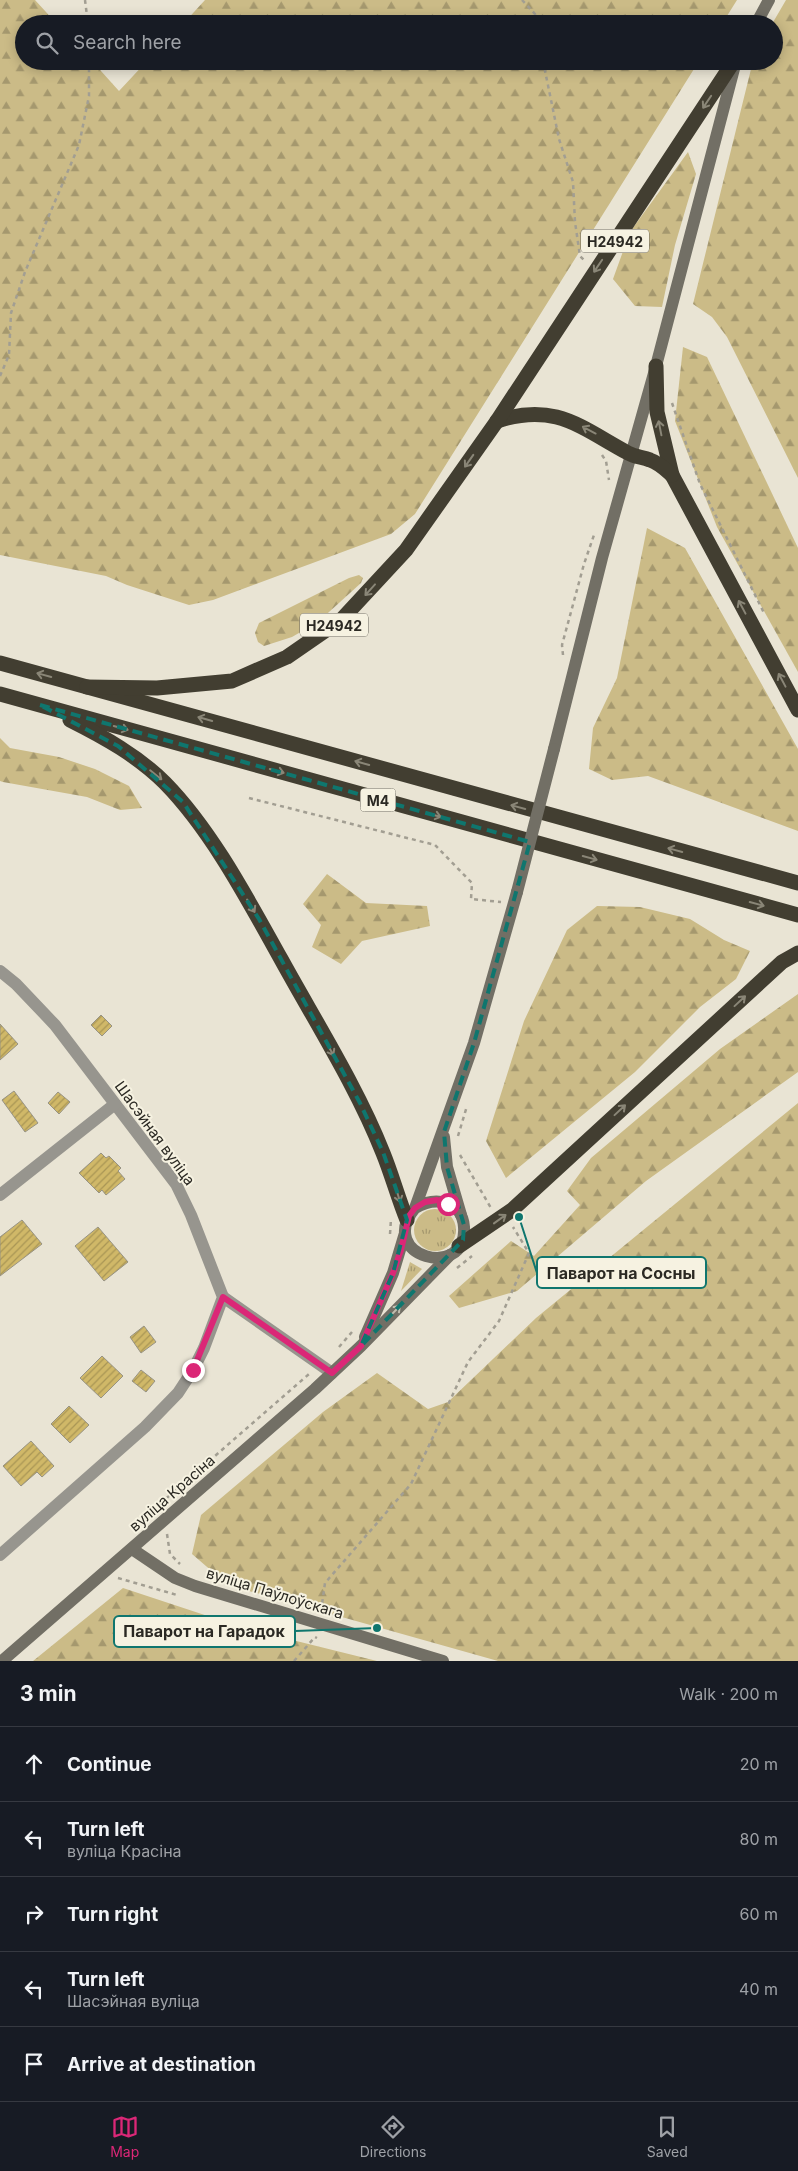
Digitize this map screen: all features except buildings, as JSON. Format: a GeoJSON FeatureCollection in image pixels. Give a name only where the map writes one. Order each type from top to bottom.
{"type":"FeatureCollection","features":[{"type":"Feature","properties":{"kind":"highway","name":"Н24942"},"geometry":{"type":"LineString","coordinates":[[87,686],[157,688],[209,685],[232,681],[287,657],[342,619],[406,550],[497,422],[594,272],[729,70]]}},
{"type":"Feature","properties":{"kind":"highway","name":"Н24942"},"geometry":{"type":"LineString","coordinates":[[656,366],[657,412],[672,475],[798,710]]}},
{"type":"Feature","properties":{"kind":"highway","name":"Н24942"},"geometry":{"type":"LineString","coordinates":[[497,422],[518,414],[534,413],[580,425],[630,455],[652,460],[662,465],[672,475]]}},
{"type":"Feature","properties":{"kind":"highway","name":"М4"},"geometry":{"type":"LineString","coordinates":[[0,663],[798,883]]}},
{"type":"Feature","properties":{"kind":"highway","name":"М4"},"geometry":{"type":"LineString","coordinates":[[0,694],[798,915]]}},
{"type":"Feature","properties":{"kind":"highway"},"geometry":{"type":"LineString","coordinates":[[40,705],[118,746],[163,781],[182,802],[227,865],[259,919],[360,1104],[383,1152],[409,1219]]}},
{"type":"Feature","properties":{"kind":"highway"},"geometry":{"type":"LineString","coordinates":[[455,1251],[507,1222],[782,962],[798,953]]}},
{"type":"Feature","properties":{"kind":"main road"},"geometry":{"type":"LineString","coordinates":[[761,15],[769,0]]}},
{"type":"Feature","properties":{"kind":"main road","name":"Н24942"},"geometry":{"type":"LineString","coordinates":[[630,455],[656,366],[733,70]]}},
{"type":"Feature","properties":{"kind":"main road","name":"вуліца Красіна"},"geometry":{"type":"LineString","coordinates":[[361,1346],[393,1273],[409,1219],[444,1132],[474,1043],[517,892],[630,455]]}},
{"type":"Feature","properties":{"kind":"main road"},"geometry":{"type":"LineString","coordinates":[[444,1132],[447,1167],[462,1218],[464,1233],[455,1251],[438,1259],[427,1258],[418,1254],[411,1247],[409,1219],[425,1202],[437,1200],[448,1204],[458,1211],[462,1218]]}},
{"type":"Feature","properties":{"kind":"main road","name":"вуліца Красіна"},"geometry":{"type":"LineString","coordinates":[[2,1661],[332,1373],[455,1251]]}},
{"type":"Feature","properties":{"kind":"main road","name":"вуліца Паўлоўскага"},"geometry":{"type":"LineString","coordinates":[[132,1549],[175,1578],[195,1586],[443,1661]]}},
{"type":"Feature","properties":{"kind":"street","name":"Шасэйная вуліца"},"geometry":{"type":"LineString","coordinates":[[0,972],[16,984],[55,1025],[176,1184],[191,1216],[223,1297]]}},
{"type":"Feature","properties":{"kind":"street"},"geometry":{"type":"LineString","coordinates":[[0,1195],[115,1104]]}},
{"type":"Feature","properties":{"kind":"street"},"geometry":{"type":"LineString","coordinates":[[0,1555],[145,1428],[178,1392],[200,1356],[223,1297],[332,1373]]}},
{"type":"Feature","properties":{"kind":"path"},"geometry":{"type":"LineString","coordinates":[[85,0],[87,15]]}},
{"type":"Feature","properties":{"kind":"path"},"geometry":{"type":"LineString","coordinates":[[522,0],[535,15]]}},
{"type":"Feature","properties":{"kind":"path"},"geometry":{"type":"LineString","coordinates":[[0,376],[9,355],[12,313],[25,272],[79,145],[89,96],[90,70]]}},
{"type":"Feature","properties":{"kind":"path"},"geometry":{"type":"LineString","coordinates":[[545,70],[559,139],[573,182],[575,222],[580,256],[594,272]]}},
{"type":"Feature","properties":{"kind":"path"},"geometry":{"type":"LineString","coordinates":[[670,399],[700,484],[767,618]]}},
{"type":"Feature","properties":{"kind":"path"},"geometry":{"type":"LineString","coordinates":[[599,435],[595,444],[606,461],[610,486]]}},
{"type":"Feature","properties":{"kind":"path"},"geometry":{"type":"LineString","coordinates":[[584,564],[594,534]]}},
{"type":"Feature","properties":{"kind":"path"},"geometry":{"type":"LineString","coordinates":[[249,798],[435,845],[472,884],[471,899],[504,903]]}},
{"type":"Feature","properties":{"kind":"path"},"geometry":{"type":"LineString","coordinates":[[458,1137],[469,1101]]}},
{"type":"Feature","properties":{"kind":"path"},"geometry":{"type":"LineString","coordinates":[[294,1661],[315,1637],[325,1583],[411,1484],[468,1362],[499,1321],[529,1253],[515,1226],[506,1229],[507,1222],[486,1200],[459,1154]]}},
{"type":"Feature","properties":{"kind":"path"},"geometry":{"type":"LineString","coordinates":[[390,1214],[390,1241]]}},
{"type":"Feature","properties":{"kind":"path"},"geometry":{"type":"LineString","coordinates":[[451,1274],[472,1256]]}},
{"type":"Feature","properties":{"kind":"path"},"geometry":{"type":"LineString","coordinates":[[338,1348],[355,1329]]}},
{"type":"Feature","properties":{"kind":"path"},"geometry":{"type":"LineString","coordinates":[[158,1506],[320,1364]]}},
{"type":"Feature","properties":{"kind":"path"},"geometry":{"type":"LineString","coordinates":[[167,1529],[167,1542]]}},
{"type":"Feature","properties":{"kind":"path"},"geometry":{"type":"LineString","coordinates":[[315,1637],[324,1640]]}},
{"type":"Feature","properties":{"kind":"highlighted area"},"geometry":{"type":"Polygon","coordinates":[[[40,705],[530,842],[474,1043],[444,1132],[447,1167],[464,1225],[463,1240],[361,1346],[393,1273],[407,1220],[383,1152],[360,1103],[259,919],[183,802],[118,746],[40,705]]]}},
{"type":"Feature","properties":{"kind":"green space"},"geometry":{"type":"Polygon","coordinates":[[[0,0],[35,0],[49,15],[15,15],[15,70],[100,70],[119,91],[139,70],[693,70],[415,514],[391,534],[213,600],[189,605],[127,585],[106,576],[0,555],[0,0]]]}},
{"type":"Feature","properties":{"kind":"green space"},"geometry":{"type":"Polygon","coordinates":[[[205,0],[737,0],[728,15],[191,15],[205,0]]]}},
{"type":"Feature","properties":{"kind":"green space"},"geometry":{"type":"Polygon","coordinates":[[[786,0],[798,0],[798,478],[727,337],[712,317],[693,304],[751,70],[783,70],[783,15],[777,15],[786,0]]]}},
{"type":"Feature","properties":{"kind":"green space"},"geometry":{"type":"Polygon","coordinates":[[[688,152],[696,174],[675,245],[662,307],[635,306],[613,279],[630,232],[688,152]]]}},
{"type":"Feature","properties":{"kind":"green space"},"geometry":{"type":"Polygon","coordinates":[[[683,347],[707,357],[798,548],[798,672],[717,527],[675,421],[683,347]]]}},
{"type":"Feature","properties":{"kind":"green space"},"geometry":{"type":"Polygon","coordinates":[[[647,528],[685,548],[798,749],[798,831],[648,776],[612,780],[589,769],[593,728],[617,678],[647,528]]]}},
{"type":"Feature","properties":{"kind":"green space"},"geometry":{"type":"Polygon","coordinates":[[[359,575],[363,578],[361,583],[318,622],[292,637],[264,646],[258,642],[255,633],[259,623],[349,578],[359,575]]]}},
{"type":"Feature","properties":{"kind":"green space"},"geometry":{"type":"Polygon","coordinates":[[[0,738],[10,748],[59,757],[95,769],[129,786],[142,808],[120,810],[87,797],[0,781],[0,738]]]}},
{"type":"Feature","properties":{"kind":"green space"},"geometry":{"type":"Polygon","coordinates":[[[327,874],[366,903],[427,906],[430,926],[362,941],[341,964],[312,947],[321,925],[303,904],[327,874]]]}},
{"type":"Feature","properties":{"kind":"green space"},"geometry":{"type":"Polygon","coordinates":[[[597,906],[640,907],[690,919],[724,940],[750,951],[736,979],[700,1007],[635,1072],[506,1178],[486,1141],[524,1021],[567,930],[597,906]]]}},
{"type":"Feature","properties":{"kind":"green space"},"geometry":{"type":"Polygon","coordinates":[[[798,994],[798,1072],[646,1181],[517,1291],[459,1308],[449,1296],[511,1241],[534,1256],[580,1205],[567,1191],[591,1158],[720,1049],[798,994]]]}},
{"type":"Feature","properties":{"kind":"green space"},"geometry":{"type":"Polygon","coordinates":[[[798,1103],[798,1661],[498,1661],[228,1585],[192,1554],[201,1515],[323,1412],[377,1373],[428,1409],[448,1402],[536,1318],[798,1103]]]}},
{"type":"Feature","properties":{"kind":"green space"},"geometry":{"type":"Polygon","coordinates":[[[435,1209],[443,1211],[452,1219],[456,1230],[454,1238],[446,1247],[435,1251],[427,1249],[418,1241],[414,1230],[416,1222],[424,1213],[435,1209]]]}},
{"type":"Feature","properties":{"kind":"green space"},"geometry":{"type":"Polygon","coordinates":[[[410,1262],[422,1269],[401,1291],[410,1262]]]}},
{"type":"Feature","properties":{"kind":"green space"},"geometry":{"type":"Polygon","coordinates":[[[123,1588],[244,1628],[377,1661],[33,1661],[123,1588]]]}},
{"type":"Feature","properties":{"kind":"place","name":"Паварот на Сосны"},"geometry":{"type":"Point","coordinates":[519,1217]}},
{"type":"Feature","properties":{"kind":"place","name":"Паварот на Гарадок"},"geometry":{"type":"Point","coordinates":[377,1628]}},
{"type":"Feature","properties":{"kind":"route"},"geometry":{"type":"LineString","coordinates":[[193,1370],[204,1348],[223,1297],[332,1373],[361,1346],[382,1302],[393,1273],[409,1216],[415,1208],[425,1202],[437,1200],[448,1204]]}}]}
